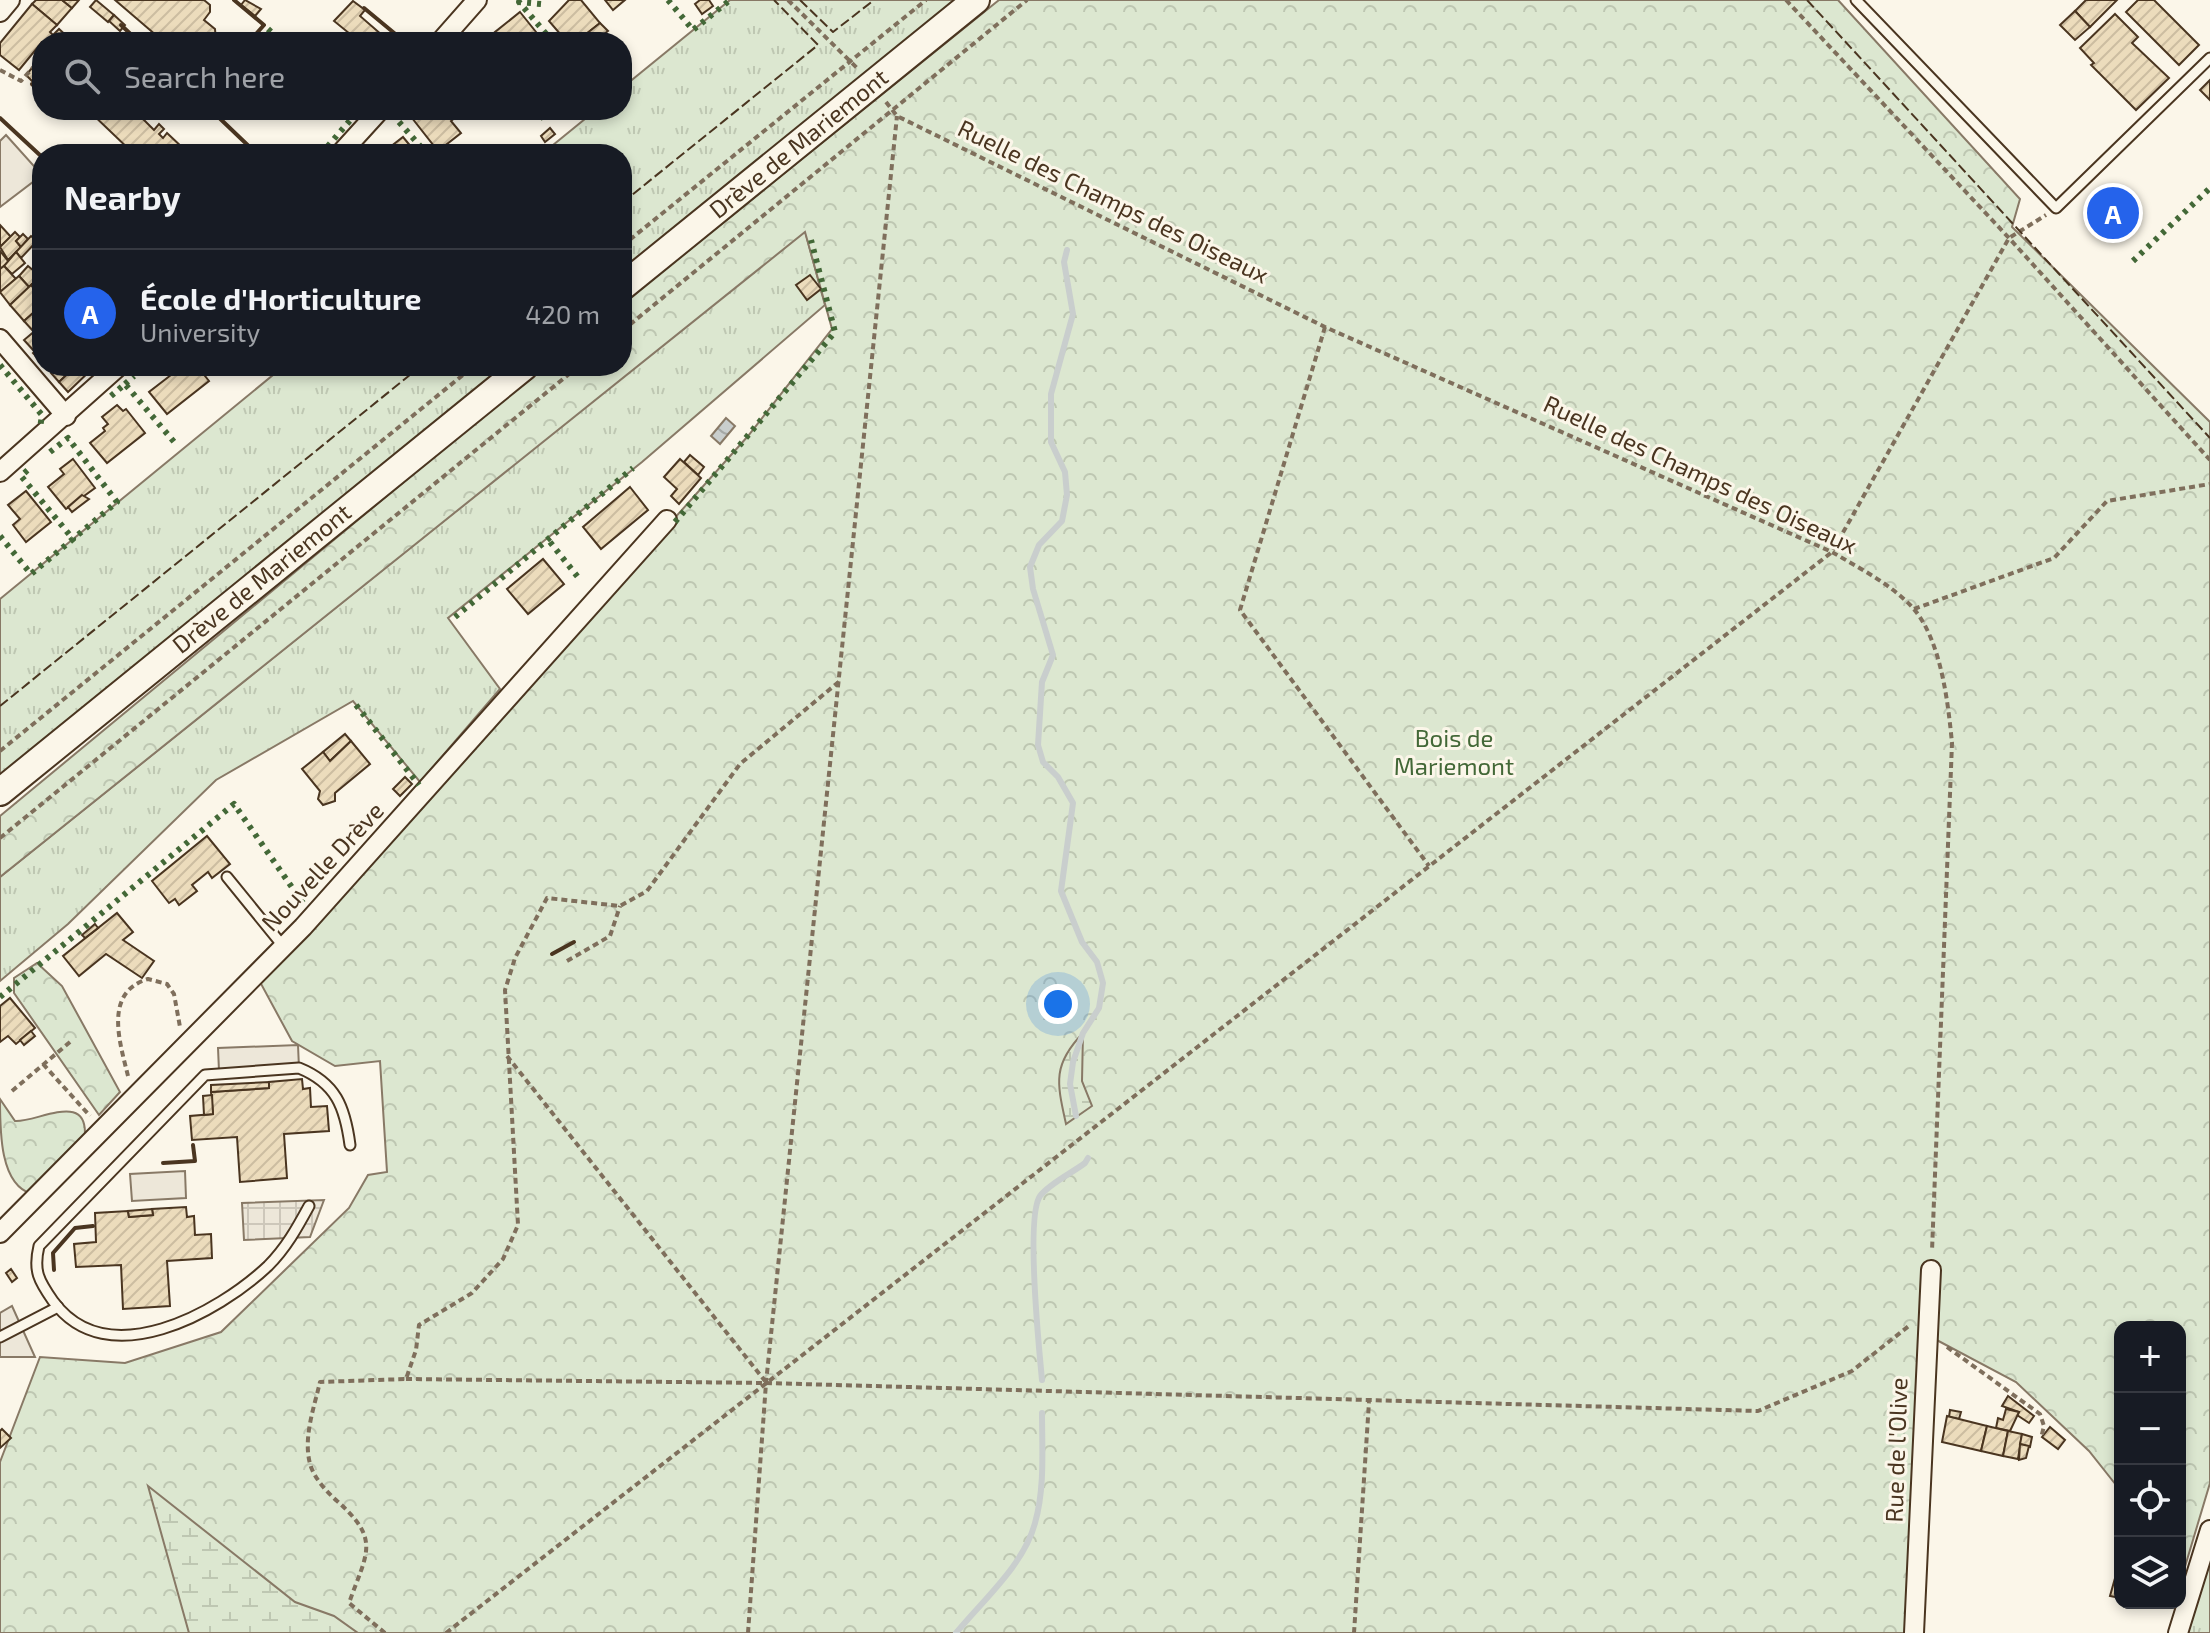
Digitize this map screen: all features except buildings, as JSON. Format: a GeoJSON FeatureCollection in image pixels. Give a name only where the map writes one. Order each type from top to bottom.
{"type":"FeatureCollection","features":[{"type":"Feature","properties":{"kind":"street"},"geometry":{"type":"LineString","coordinates":[[0,12],[10,0]]}},
{"type":"Feature","properties":{"kind":"street"},"geometry":{"type":"LineString","coordinates":[[449,32],[477,0]]}},
{"type":"Feature","properties":{"kind":"street","name":"Drève de Mariemont"},"geometry":{"type":"LineString","coordinates":[[632,279],[976,0]]}},
{"type":"Feature","properties":{"kind":"street"},"geometry":{"type":"LineString","coordinates":[[349,144],[371,120]]}},
{"type":"Feature","properties":{"kind":"street"},"geometry":{"type":"LineString","coordinates":[[0,339],[66,416]]}},
{"type":"Feature","properties":{"kind":"street"},"geometry":{"type":"LineString","coordinates":[[0,472],[108,376]]}},
{"type":"Feature","properties":{"kind":"street","name":"Drève de Mariemont"},"geometry":{"type":"LineString","coordinates":[[0,792],[513,376]]}},
{"type":"Feature","properties":{"kind":"street","name":"Nouvelle Drève"},"geometry":{"type":"LineString","coordinates":[[0,1233],[283,946],[667,520]]}},
{"type":"Feature","properties":{"kind":"street","name":"Rue de l'Olive"},"geometry":{"type":"LineString","coordinates":[[1914,1633],[1926,1322],[1931,1270]]}},
{"type":"Feature","properties":{"kind":"street"},"geometry":{"type":"LineString","coordinates":[[2178,1633],[2210,1530]]}},
{"type":"Feature","properties":{"kind":"lane"},"geometry":{"type":"LineString","coordinates":[[1856,0],[2056,208],[2210,58]]}},
{"type":"Feature","properties":{"kind":"lane"},"geometry":{"type":"LineString","coordinates":[[227,877],[283,946]]}},
{"type":"Feature","properties":{"kind":"lane"},"geometry":{"type":"LineString","coordinates":[[309,1206],[291,1240],[267,1267],[214,1305],[174,1325],[136,1336],[115,1335],[76,1322],[58,1307],[37,1278],[35,1262],[39,1246],[205,1075],[219,1071],[299,1068],[321,1079],[345,1109],[350,1145]]}},
{"type":"Feature","properties":{"kind":"lane"},"geometry":{"type":"LineString","coordinates":[[0,1337],[58,1307]]}},
{"type":"Feature","properties":{"kind":"path","name":"Ruelle des Champs des Oiseaux"},"geometry":{"type":"LineString","coordinates":[[788,0],[873,83],[897,116],[1325,327],[1832,552],[1876,578],[1914,609],[1942,676],[1952,743],[1931,1270]]}},
{"type":"Feature","properties":{"kind":"path"},"geometry":{"type":"LineString","coordinates":[[632,238],[926,0]]}},
{"type":"Feature","properties":{"kind":"path"},"geometry":{"type":"LineString","coordinates":[[632,323],[1027,0]]}},
{"type":"Feature","properties":{"kind":"path"},"geometry":{"type":"LineString","coordinates":[[1786,0],[2009,238],[2210,460]]}},
{"type":"Feature","properties":{"kind":"path"},"geometry":{"type":"LineString","coordinates":[[0,70],[21,81],[32,69]]}},
{"type":"Feature","properties":{"kind":"path"},"geometry":{"type":"LineString","coordinates":[[748,1633],[766,1383],[897,116]]}},
{"type":"Feature","properties":{"kind":"path"},"geometry":{"type":"LineString","coordinates":[[446,1633],[1832,552],[2009,238],[2056,208]]}},
{"type":"Feature","properties":{"kind":"path"},"geometry":{"type":"LineString","coordinates":[[1325,327],[1240,610],[1429,866]]}},
{"type":"Feature","properties":{"kind":"path"},"geometry":{"type":"LineString","coordinates":[[0,751],[462,376]]}},
{"type":"Feature","properties":{"kind":"path"},"geometry":{"type":"LineString","coordinates":[[0,838],[567,376]]}},
{"type":"Feature","properties":{"kind":"path"},"geometry":{"type":"LineString","coordinates":[[1914,609],[2054,558],[2107,501],[2210,484]]}},
{"type":"Feature","properties":{"kind":"path"},"geometry":{"type":"LineString","coordinates":[[406,1379],[416,1350],[419,1325],[472,1293],[503,1259],[518,1225],[505,990],[515,958],[547,898],[620,906],[647,891],[740,764],[841,680]]}},
{"type":"Feature","properties":{"kind":"path"},"geometry":{"type":"LineString","coordinates":[[567,961],[610,936],[620,906]]}},
{"type":"Feature","properties":{"kind":"path"},"geometry":{"type":"LineString","coordinates":[[133,1098],[118,1016],[123,996],[137,983],[153,978],[171,988],[179,1010],[181,1048]]}},
{"type":"Feature","properties":{"kind":"path"},"geometry":{"type":"LineString","coordinates":[[12,1091],[70,1042]]}},
{"type":"Feature","properties":{"kind":"path"},"geometry":{"type":"LineString","coordinates":[[507,1055],[766,1383]]}},
{"type":"Feature","properties":{"kind":"path"},"geometry":{"type":"LineString","coordinates":[[43,1064],[101,1130]]}},
{"type":"Feature","properties":{"kind":"path"},"geometry":{"type":"LineString","coordinates":[[385,1633],[349,1603],[364,1562],[366,1544],[362,1523],[324,1489],[311,1466],[308,1436],[320,1382],[406,1379],[766,1383],[1758,1411],[1852,1371],[1926,1322],[2040,1414],[2044,1426],[2041,1438]]}},
{"type":"Feature","properties":{"kind":"path"},"geometry":{"type":"LineString","coordinates":[[1354,1633],[1369,1402]]}},
{"type":"Feature","properties":{"kind":"green space"},"geometry":{"type":"Polygon","coordinates":[[[730,0],[976,0],[632,279],[632,144],[554,144],[584,120],[632,120],[632,80],[730,0]]]}},
{"type":"Feature","properties":{"kind":"green space","name":"Bois de Mariemont"},"geometry":{"type":"Polygon","coordinates":[[[999,0],[1838,0],[2020,199],[2012,227],[2210,422],[2210,1483],[2186,1563],[2186,1321],[2114,1321],[2114,1482],[2089,1451],[2016,1382],[1931,1337],[1919,1633],[0,1633],[0,1462],[40,1357],[125,1363],[221,1332],[349,1208],[368,1175],[387,1172],[380,1061],[335,1066],[292,1041],[260,982],[748,436],[832,329],[805,232],[632,371],[632,296],[999,0]]]}},
{"type":"Feature","properties":{"kind":"green space"},"geometry":{"type":"Polygon","coordinates":[[[805,231],[825,305],[642,462],[448,618],[500,689],[420,782],[353,701],[216,780],[68,924],[0,981],[0,877],[624,376],[632,376],[632,370],[805,231]]]}},
{"type":"Feature","properties":{"kind":"green space"},"geometry":{"type":"Polygon","coordinates":[[[272,376],[513,376],[0,792],[0,599],[272,376]]]}},
{"type":"Feature","properties":{"kind":"green space","name":"Bois de Mariemont"},"geometry":{"type":"Polygon","coordinates":[[[532,376],[625,376],[0,877],[0,816],[532,376]]]}},
{"type":"Feature","properties":{"kind":"green space"},"geometry":{"type":"Polygon","coordinates":[[[37,963],[62,986],[120,1092],[99,1115],[14,993],[14,978],[37,963]]]}},
{"type":"Feature","properties":{"kind":"green space"},"geometry":{"type":"Polygon","coordinates":[[[1083,1033],[1082,1081],[1092,1106],[1066,1124],[1060,1097],[1060,1075],[1066,1055],[1083,1033]]]}},
{"type":"Feature","properties":{"kind":"green space"},"geometry":{"type":"Polygon","coordinates":[[[0,1099],[15,1121],[72,1112],[80,1116],[85,1126],[84,1143],[32,1194],[21,1189],[8,1169],[2,1141],[0,1099]]]}},
{"type":"Feature","properties":{"kind":"green space"},"geometry":{"type":"Polygon","coordinates":[[[148,1486],[295,1602],[334,1616],[358,1633],[189,1633],[148,1486]]]}},
{"type":"Feature","properties":{"kind":"green space"},"geometry":{"type":"Polygon","coordinates":[[[2210,1558],[2210,1633],[2181,1633],[2210,1558]]]}},
{"type":"Feature","properties":{"kind":"shaded area"},"geometry":{"type":"Polygon","coordinates":[[[6,135],[32,164],[32,183],[0,207],[0,141],[6,135]]]}},
{"type":"Feature","properties":{"kind":"shaded area"},"geometry":{"type":"Polygon","coordinates":[[[298,1045],[299,1068],[219,1071],[218,1048],[298,1045]]]}},
{"type":"Feature","properties":{"kind":"shaded area"},"geometry":{"type":"Polygon","coordinates":[[[185,1171],[186,1198],[132,1201],[130,1174],[185,1171]]]}},
{"type":"Feature","properties":{"kind":"shaded area"},"geometry":{"type":"Polygon","coordinates":[[[324,1200],[310,1237],[244,1240],[242,1203],[324,1200]]]}},
{"type":"Feature","properties":{"kind":"shaded area"},"geometry":{"type":"Polygon","coordinates":[[[12,1306],[35,1357],[0,1357],[0,1313],[12,1306]]]}},
{"type":"Feature","properties":{"kind":"water"},"geometry":{"type":"Polygon","coordinates":[[[726,418],[735,426],[720,444],[711,436],[726,418]]]}},
{"type":"Feature","properties":{"kind":"waterway"},"geometry":{"type":"LineString","coordinates":[[1067,250],[1064,262],[1073,314],[1051,394],[1051,442],[1065,472],[1067,495],[1062,521],[1039,545],[1030,567],[1033,589],[1053,655],[1042,682],[1038,745],[1043,762],[1058,777],[1073,803],[1061,891],[1082,942],[1097,962],[1103,983],[1099,1008],[1083,1033],[1073,1062],[1070,1084],[1076,1116]]}},
{"type":"Feature","properties":{"kind":"waterway"},"geometry":{"type":"LineString","coordinates":[[1042,1380],[1035,1284],[1036,1208],[1044,1191],[1088,1158]]}},
{"type":"Feature","properties":{"kind":"waterway"},"geometry":{"type":"LineString","coordinates":[[956,1633],[1012,1568],[1030,1538],[1040,1496],[1042,1413]]}},
{"type":"Feature","properties":{"kind":"hedge"},"geometry":{"type":"LineString","coordinates":[[668,0],[693,30],[730,0]]}},
{"type":"Feature","properties":{"kind":"hedge"},"geometry":{"type":"LineString","coordinates":[[541,4],[519,2],[544,32]]}},
{"type":"Feature","properties":{"kind":"hedge"},"geometry":{"type":"LineString","coordinates":[[268,29],[271,32]]}},
{"type":"Feature","properties":{"kind":"hedge"},"geometry":{"type":"LineString","coordinates":[[330,144],[350,120]]}},
{"type":"Feature","properties":{"kind":"hedge"},"geometry":{"type":"LineString","coordinates":[[399,122],[418,144]]}},
{"type":"Feature","properties":{"kind":"hedge"},"geometry":{"type":"LineString","coordinates":[[2133,261],[2210,188]]}},
{"type":"Feature","properties":{"kind":"hedge"},"geometry":{"type":"LineString","coordinates":[[675,522],[835,332],[811,240]]}},
{"type":"Feature","properties":{"kind":"hedge"},"geometry":{"type":"LineString","coordinates":[[0,365],[42,415],[40,428]]}},
{"type":"Feature","properties":{"kind":"hedge"},"geometry":{"type":"LineString","coordinates":[[125,384],[134,376]]}},
{"type":"Feature","properties":{"kind":"hedge"},"geometry":{"type":"LineString","coordinates":[[111,396],[125,384],[175,443]]}},
{"type":"Feature","properties":{"kind":"hedge"},"geometry":{"type":"LineString","coordinates":[[50,452],[68,438],[117,502],[73,539]]}},
{"type":"Feature","properties":{"kind":"hedge"},"geometry":{"type":"LineString","coordinates":[[0,536],[31,574],[73,539],[21,476],[30,468]]}},
{"type":"Feature","properties":{"kind":"hedge"},"geometry":{"type":"LineString","coordinates":[[455,617],[633,468]]}},
{"type":"Feature","properties":{"kind":"hedge"},"geometry":{"type":"LineString","coordinates":[[550,542],[581,581]]}},
{"type":"Feature","properties":{"kind":"hedge"},"geometry":{"type":"LineString","coordinates":[[356,705],[419,785]]}},
{"type":"Feature","properties":{"kind":"hedge"},"geometry":{"type":"LineString","coordinates":[[0,997],[234,804],[305,906]]}},
{"type":"Feature","properties":{"kind":"fence"},"geometry":{"type":"LineString","coordinates":[[632,195],[818,45],[774,0]]}},
{"type":"Feature","properties":{"kind":"fence"},"geometry":{"type":"LineString","coordinates":[[800,0],[833,32],[874,0]]}},
{"type":"Feature","properties":{"kind":"fence"},"geometry":{"type":"LineString","coordinates":[[1807,0],[2210,438]]}},
{"type":"Feature","properties":{"kind":"fence"},"geometry":{"type":"LineString","coordinates":[[0,706],[409,376]]}},
{"type":"Feature","properties":{"kind":"wall"},"geometry":{"type":"LineString","coordinates":[[234,0],[264,25],[258,32]]}},
{"type":"Feature","properties":{"kind":"wall"},"geometry":{"type":"LineString","coordinates":[[364,8],[393,32]]}},
{"type":"Feature","properties":{"kind":"wall"},"geometry":{"type":"LineString","coordinates":[[121,25],[128,32]]}},
{"type":"Feature","properties":{"kind":"wall"},"geometry":{"type":"LineString","coordinates":[[0,118],[32,148]]}},
{"type":"Feature","properties":{"kind":"wall"},"geometry":{"type":"LineString","coordinates":[[221,120],[247,144]]}},
{"type":"Feature","properties":{"kind":"wall"},"geometry":{"type":"LineString","coordinates":[[552,954],[574,942]]}},
{"type":"Feature","properties":{"kind":"wall"},"geometry":{"type":"LineString","coordinates":[[163,1163],[195,1161],[193,1145]]}},
{"type":"Feature","properties":{"kind":"wall"},"geometry":{"type":"LineString","coordinates":[[54,1270],[53,1253],[75,1228],[93,1226]]}},
{"type":"Feature","properties":{"kind":"place","name":"École d'Horticulture"},"geometry":{"type":"Point","coordinates":[2113,213]}}]}
